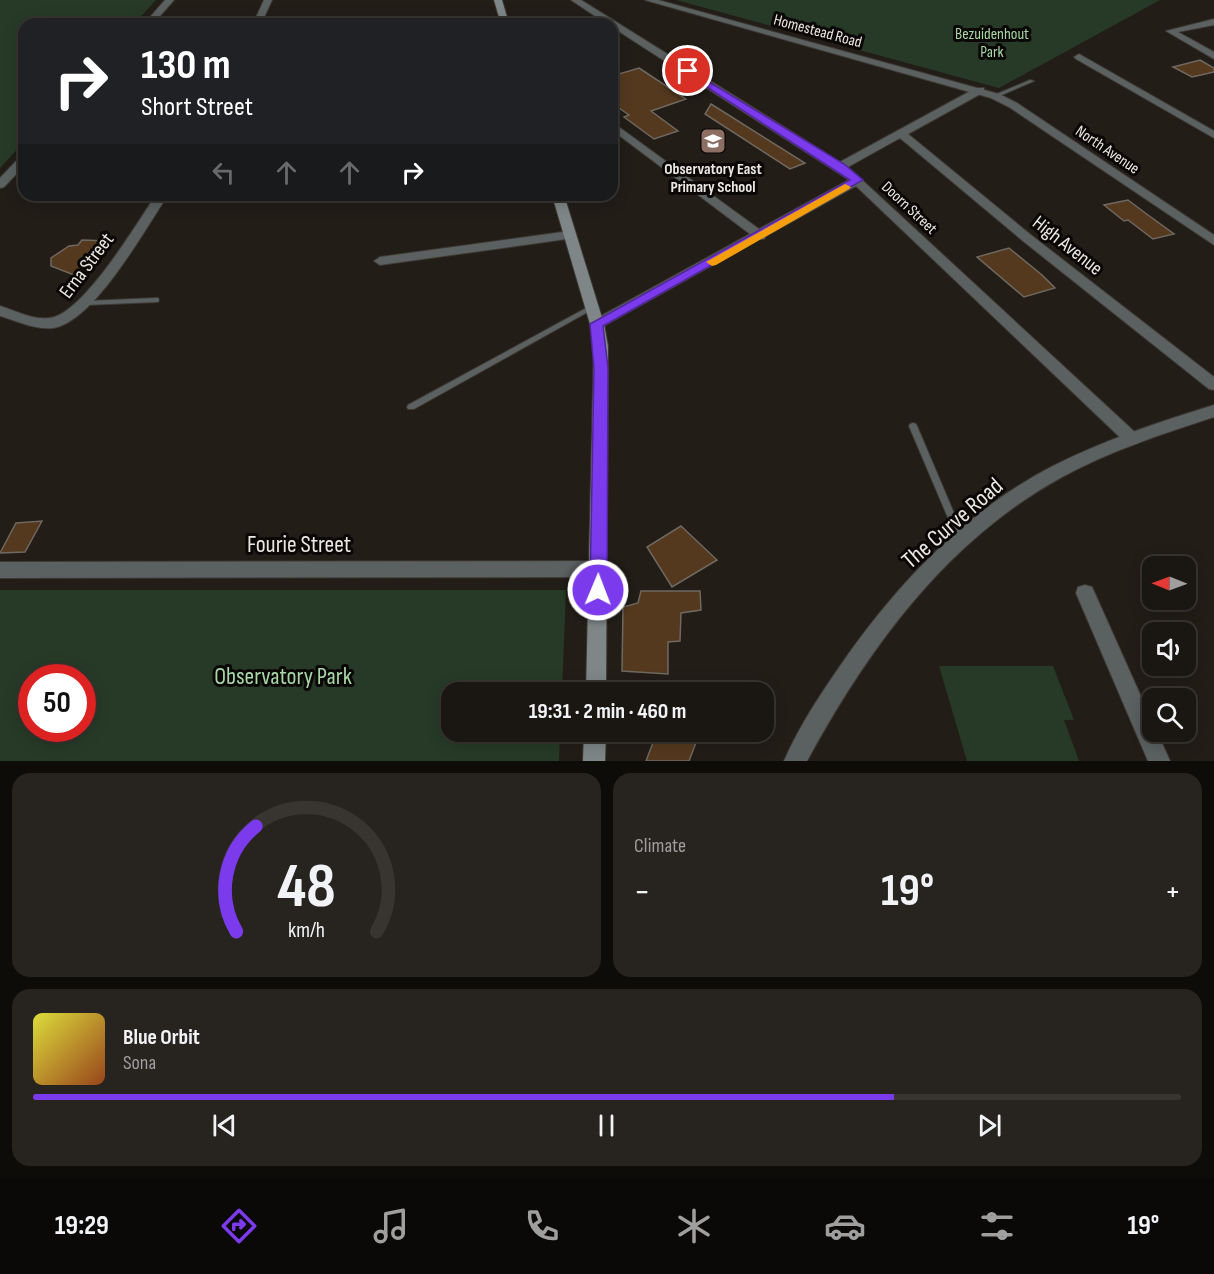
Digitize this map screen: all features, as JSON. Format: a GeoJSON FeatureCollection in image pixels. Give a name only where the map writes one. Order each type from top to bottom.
{"type":"FeatureCollection","features":[{"type":"Feature","properties":{"kind":"main road"},"geometry":{"type":"LineString","coordinates":[[498,0],[503,18]]}},
{"type":"Feature","properties":{"kind":"main road"},"geometry":{"type":"LineString","coordinates":[[560,201],[597,324],[601,368],[596,682]]}},
{"type":"Feature","properties":{"kind":"main road"},"geometry":{"type":"LineString","coordinates":[[594,761],[595,742]]}},
{"type":"Feature","properties":{"kind":"street"},"geometry":{"type":"LineString","coordinates":[[154,18],[170,0]]}},
{"type":"Feature","properties":{"kind":"street"},"geometry":{"type":"LineString","coordinates":[[260,18],[268,0]]}},
{"type":"Feature","properties":{"kind":"street","name":"Doorn Street"},"geometry":{"type":"LineString","coordinates":[[575,0],[604,18]]}},
{"type":"Feature","properties":{"kind":"street","name":"Homestead Road"},"geometry":{"type":"LineString","coordinates":[[649,0],[980,90]]}},
{"type":"Feature","properties":{"kind":"street"},"geometry":{"type":"LineString","coordinates":[[1214,22],[1170,32],[1214,56]]}},
{"type":"Feature","properties":{"kind":"street","name":"Doorn Street"},"geometry":{"type":"LineString","coordinates":[[618,27],[857,180],[1132,439]]}},
{"type":"Feature","properties":{"kind":"street"},"geometry":{"type":"LineString","coordinates":[[1079,57],[1214,135]]}},
{"type":"Feature","properties":{"kind":"street"},"geometry":{"type":"LineString","coordinates":[[840,167],[980,90]]}},
{"type":"Feature","properties":{"kind":"street","name":"North Avenue"},"geometry":{"type":"LineString","coordinates":[[980,90],[1013,105],[1214,241]]}},
{"type":"Feature","properties":{"kind":"street"},"geometry":{"type":"LineString","coordinates":[[618,130],[760,236]]}},
{"type":"Feature","properties":{"kind":"street","name":"High Avenue"},"geometry":{"type":"LineString","coordinates":[[900,133],[1027,238],[1214,386]]}},
{"type":"Feature","properties":{"kind":"street"},"geometry":{"type":"LineString","coordinates":[[0,185],[18,166]]}},
{"type":"Feature","properties":{"kind":"street"},"geometry":{"type":"LineString","coordinates":[[597,324],[760,236],[857,180]]}},
{"type":"Feature","properties":{"kind":"street","name":"Erna Street"},"geometry":{"type":"LineString","coordinates":[[0,311],[37,323],[53,323],[71,316],[86,303],[158,201]]}},
{"type":"Feature","properties":{"kind":"street"},"geometry":{"type":"LineString","coordinates":[[380,261],[570,235]]}},
{"type":"Feature","properties":{"kind":"street","name":"The Curve Road"},"geometry":{"type":"LineString","coordinates":[[795,761],[814,724],[848,670],[887,616],[961,540],[1038,483],[1090,456],[1214,411]]}},
{"type":"Feature","properties":{"kind":"street","name":"Fourie Street"},"geometry":{"type":"LineString","coordinates":[[0,570],[598,569]]}},
{"type":"Feature","properties":{"kind":"street"},"geometry":{"type":"LineString","coordinates":[[1084,593],[1159,761]]}},
{"type":"Feature","properties":{"kind":"lane"},"geometry":{"type":"LineString","coordinates":[[995,96],[1032,81]]}},
{"type":"Feature","properties":{"kind":"lane"},"geometry":{"type":"LineString","coordinates":[[86,303],[156,300]]}},
{"type":"Feature","properties":{"kind":"lane"},"geometry":{"type":"LineString","coordinates":[[411,407],[592,308]]}},
{"type":"Feature","properties":{"kind":"lane"},"geometry":{"type":"LineString","coordinates":[[913,426],[961,540]]}},
{"type":"Feature","properties":{"kind":"green space"},"geometry":{"type":"Polygon","coordinates":[[[0,0],[156,0],[140,18],[18,18],[18,148],[0,168],[0,0]]]}},
{"type":"Feature","properties":{"kind":"green space","name":"Bezuidenhout Park"},"geometry":{"type":"Polygon","coordinates":[[[676,0],[1160,0],[999,88],[676,0]]]}},
{"type":"Feature","properties":{"kind":"green space","name":"Observatory Park"},"geometry":{"type":"Polygon","coordinates":[[[0,590],[566,590],[562,682],[441,682],[441,742],[560,742],[559,761],[0,761],[0,590]]]}},
{"type":"Feature","properties":{"kind":"green space"},"geometry":{"type":"Polygon","coordinates":[[[939,666],[1053,666],[1074,720],[1064,720],[1079,761],[967,761],[939,666]]]}},
{"type":"Feature","properties":{"kind":"building"},"geometry":{"type":"Polygon","coordinates":[[[1200,60],[1214,68],[1214,72],[1192,77],[1173,67],[1200,60]]]}},
{"type":"Feature","properties":{"kind":"building"},"geometry":{"type":"Polygon","coordinates":[[[639,68],[686,99],[651,111],[678,131],[654,139],[624,117],[629,115],[618,107],[618,74],[639,68]]]}},
{"type":"Feature","properties":{"kind":"building"},"geometry":{"type":"Polygon","coordinates":[[[711,104],[805,163],[790,169],[705,114],[711,104]]]}},
{"type":"Feature","properties":{"kind":"building"},"geometry":{"type":"Polygon","coordinates":[[[1128,200],[1174,234],[1153,239],[1104,205],[1128,200]]]}},
{"type":"Feature","properties":{"kind":"building"},"geometry":{"type":"Polygon","coordinates":[[[82,240],[108,241],[96,261],[82,272],[74,275],[51,266],[51,258],[69,246],[78,245],[82,240]]]}},
{"type":"Feature","properties":{"kind":"building"},"geometry":{"type":"Polygon","coordinates":[[[1009,248],[1055,288],[1024,297],[977,257],[1009,248]]]}},
{"type":"Feature","properties":{"kind":"building"},"geometry":{"type":"Polygon","coordinates":[[[42,521],[25,552],[0,553],[16,523],[42,521]]]}},
{"type":"Feature","properties":{"kind":"building"},"geometry":{"type":"Polygon","coordinates":[[[681,526],[717,560],[672,587],[647,547],[681,526]]]}},
{"type":"Feature","properties":{"kind":"building"},"geometry":{"type":"Polygon","coordinates":[[[641,591],[700,591],[701,610],[681,613],[680,641],[668,642],[668,674],[622,671],[623,607],[638,603],[641,591]]]}},
{"type":"Feature","properties":{"kind":"building"},"geometry":{"type":"Polygon","coordinates":[[[653,742],[696,742],[689,761],[646,761],[653,742]]]}},
{"type":"Feature","properties":{"kind":"slow traffic"},"geometry":{"type":"LineString","coordinates":[[712,262],[845,187]]}},
{"type":"Feature","properties":{"kind":"place","name":"Observatory East Primary School"},"geometry":{"type":"Point","coordinates":[713,141]}},
{"type":"Feature","properties":{"kind":"route"},"geometry":{"type":"LineString","coordinates":[[598,590],[601,346],[597,324],[760,236],[857,180],[688,71]]}}]}
